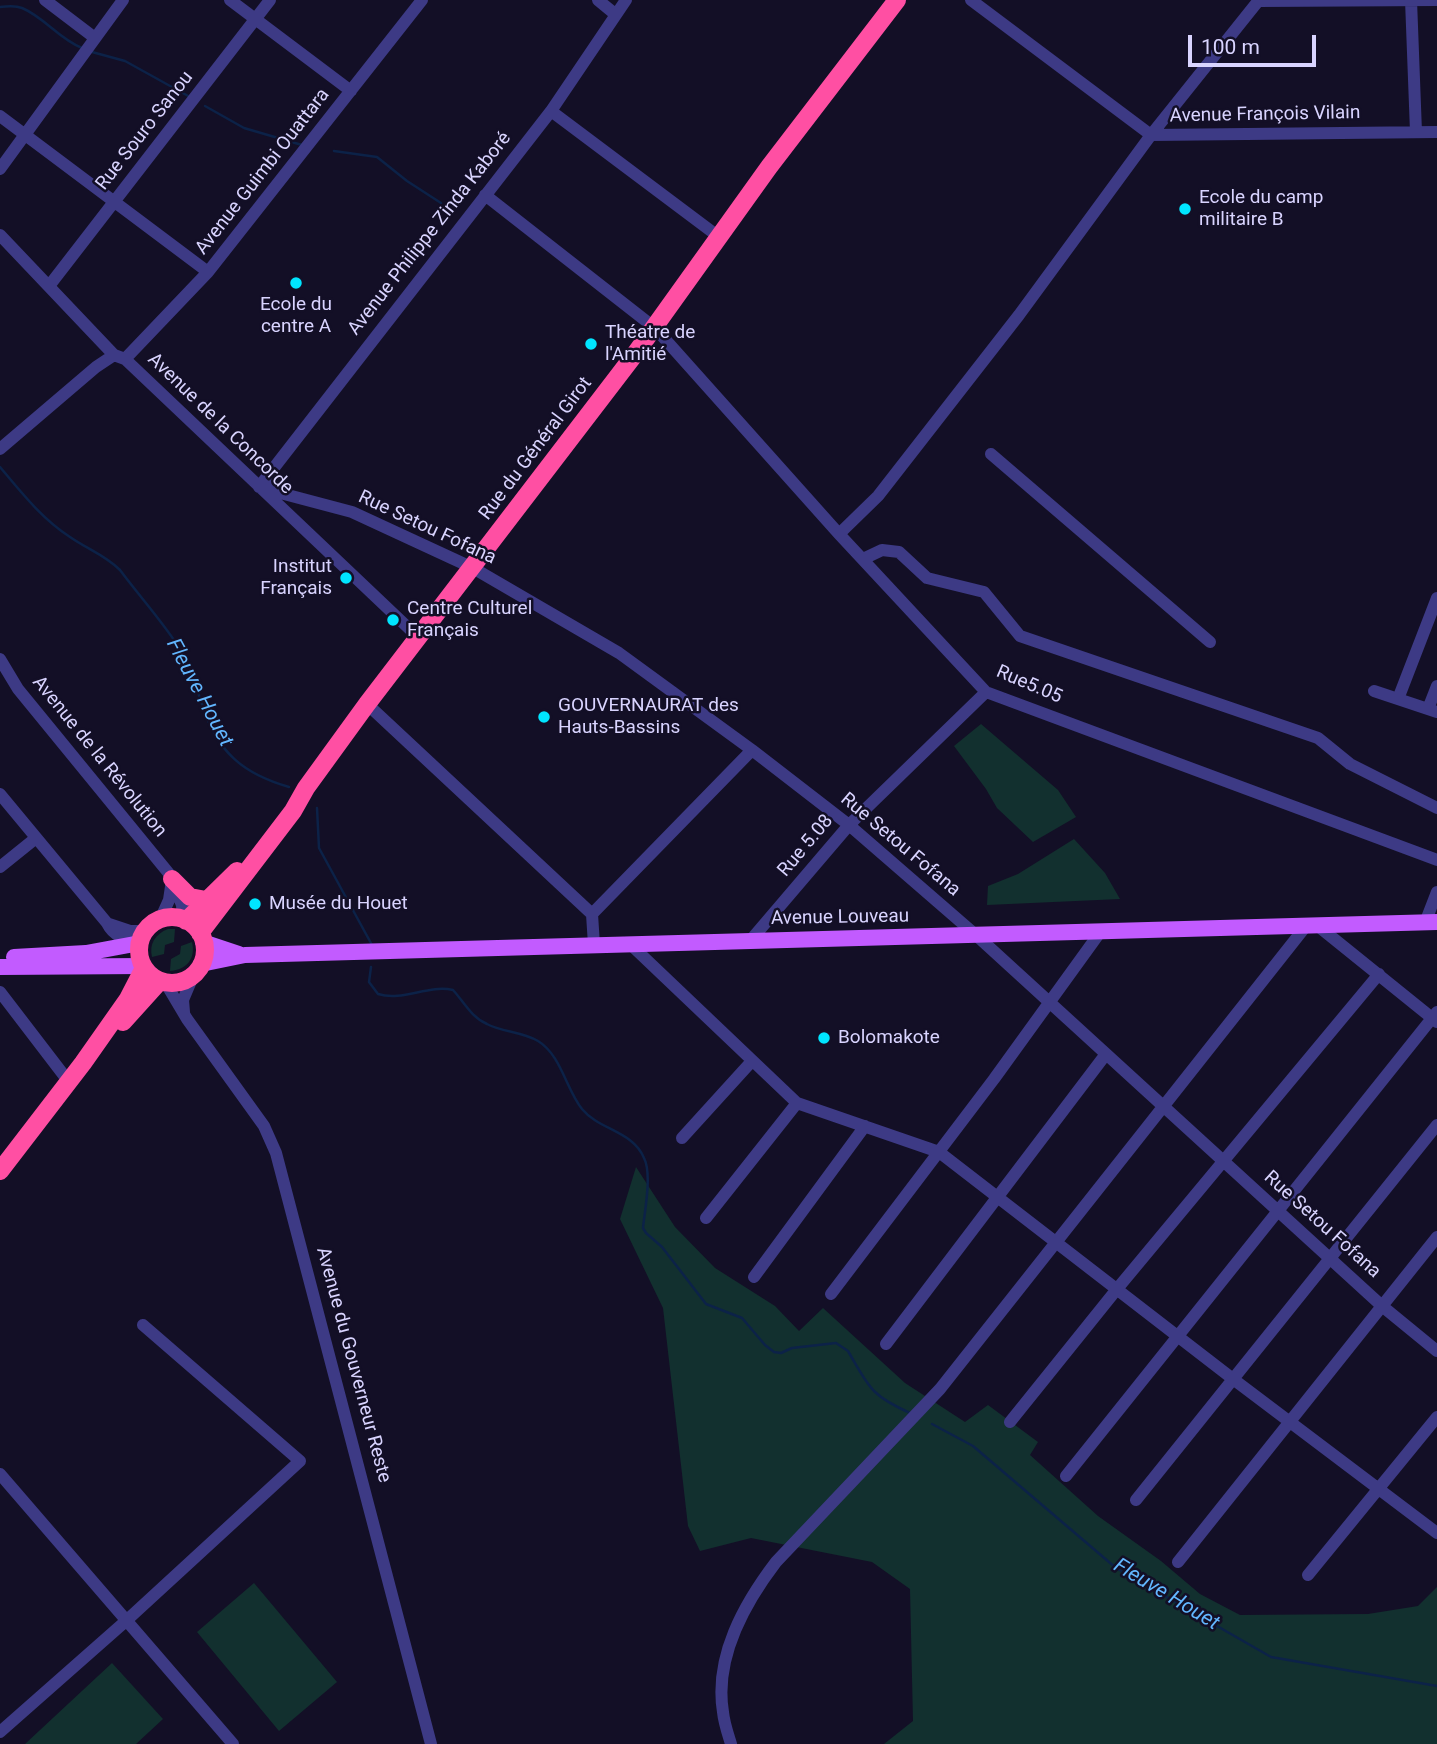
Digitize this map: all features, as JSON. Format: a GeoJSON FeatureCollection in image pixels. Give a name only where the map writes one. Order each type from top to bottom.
{"type":"FeatureCollection","features":[{"type":"Feature","properties":{"kind":"highway","name":"Rue du Général Girot"},"geometry":{"type":"LineString","coordinates":[[306,788],[654,328],[769,167],[897,0]]}},
{"type":"Feature","properties":{"kind":"highway"},"geometry":{"type":"LineString","coordinates":[[184,920],[233,876],[286,808],[306,788]]}},
{"type":"Feature","properties":{"kind":"highway"},"geometry":{"type":"LineString","coordinates":[[202,937],[293,811],[306,788]]}},
{"type":"Feature","properties":{"kind":"highway"},"geometry":{"type":"LineString","coordinates":[[172,877],[190,897],[206,900]]}},
{"type":"Feature","properties":{"kind":"highway"},"geometry":{"type":"LineString","coordinates":[[0,1171],[69,1082],[128,999],[142,970],[139,953],[142,935],[172,918],[184,920],[202,937],[204,953],[198,969],[183,981],[163,981],[142,970]]}},
{"type":"Feature","properties":{"kind":"highway"},"geometry":{"type":"LineString","coordinates":[[69,1082],[86,1067],[163,981]]}},
{"type":"Feature","properties":{"kind":"main road","name":"Avenue Louveau"},"geometry":{"type":"LineString","coordinates":[[202,937],[226,951],[245,955],[1431,922]]}},
{"type":"Feature","properties":{"kind":"main road"},"geometry":{"type":"LineString","coordinates":[[0,957],[86,953],[142,935]]}},
{"type":"Feature","properties":{"kind":"main road","name":"Avenue Louveau"},"geometry":{"type":"LineString","coordinates":[[198,969],[245,955]]}},
{"type":"Feature","properties":{"kind":"main road"},"geometry":{"type":"LineString","coordinates":[[0,967],[142,970]]}},
{"type":"Feature","properties":{"kind":"street"},"geometry":{"type":"LineString","coordinates":[[45,0],[90,45]]}},
{"type":"Feature","properties":{"kind":"street"},"geometry":{"type":"LineString","coordinates":[[0,169],[123,0]]}},
{"type":"Feature","properties":{"kind":"street"},"geometry":{"type":"LineString","coordinates":[[230,0],[351,91]]}},
{"type":"Feature","properties":{"kind":"street","name":"Rue Souro Sanou"},"geometry":{"type":"LineString","coordinates":[[49,286],[270,0]]}},
{"type":"Feature","properties":{"kind":"street"},"geometry":{"type":"LineString","coordinates":[[598,0],[615,14]]}},
{"type":"Feature","properties":{"kind":"street","name":"Avenue Philippe Zinda Kaboré"},"geometry":{"type":"LineString","coordinates":[[260,485],[551,111],[626,0]]}},
{"type":"Feature","properties":{"kind":"street","name":"Avenue François Vilain"},"geometry":{"type":"LineString","coordinates":[[971,0],[1151,135],[1437,132]]}},
{"type":"Feature","properties":{"kind":"street"},"geometry":{"type":"LineString","coordinates":[[839,534],[886,485],[1019,315],[1151,135],[1259,0],[1437,1]]}},
{"type":"Feature","properties":{"kind":"street","name":"Avenue Guimbi Ouattara"},"geometry":{"type":"LineString","coordinates":[[3,446],[96,367],[120,357],[208,272],[420,1]]}},
{"type":"Feature","properties":{"kind":"street"},"geometry":{"type":"LineString","coordinates":[[1411,1],[1416,132]]}},
{"type":"Feature","properties":{"kind":"street"},"geometry":{"type":"LineString","coordinates":[[551,111],[719,237]]}},
{"type":"Feature","properties":{"kind":"street"},"geometry":{"type":"LineString","coordinates":[[0,116],[208,272]]}},
{"type":"Feature","properties":{"kind":"street","name":"Rue5.05"},"geometry":{"type":"LineString","coordinates":[[485,195],[654,328],[839,534],[986,692],[1437,860]]}},
{"type":"Feature","properties":{"kind":"street","name":"Avenue de la Concorde"},"geometry":{"type":"LineString","coordinates":[[0,234],[120,357],[260,485],[419,638]]}},
{"type":"Feature","properties":{"kind":"street"},"geometry":{"type":"LineString","coordinates":[[991,454],[1210,642]]}},
{"type":"Feature","properties":{"kind":"street","name":"Rue Setou Fofana"},"geometry":{"type":"LineString","coordinates":[[260,485],[352,512],[473,568],[619,653],[752,750],[849,825],[977,936],[1278,1212],[1437,1352]]}},
{"type":"Feature","properties":{"kind":"street"},"geometry":{"type":"LineString","coordinates":[[863,559],[881,550],[899,552],[927,578],[984,592],[1020,636],[1318,738],[1350,764],[1437,808]]}},
{"type":"Feature","properties":{"kind":"street"},"geometry":{"type":"LineString","coordinates":[[1398,699],[1437,598]]}},
{"type":"Feature","properties":{"kind":"street","name":"Avenue de la Révolution"},"geometry":{"type":"LineString","coordinates":[[0,659],[18,689],[172,877],[184,920]]}},
{"type":"Feature","properties":{"kind":"street"},"geometry":{"type":"LineString","coordinates":[[1374,691],[1433,711],[1437,686]]}},
{"type":"Feature","properties":{"kind":"street","name":"Rue 5.08"},"geometry":{"type":"LineString","coordinates":[[750,941],[849,825],[986,692]]}},
{"type":"Feature","properties":{"kind":"street"},"geometry":{"type":"LineString","coordinates":[[367,704],[592,914],[594,945]]}},
{"type":"Feature","properties":{"kind":"street"},"geometry":{"type":"LineString","coordinates":[[592,914],[752,750]]}},
{"type":"Feature","properties":{"kind":"street"},"geometry":{"type":"LineString","coordinates":[[0,794],[110,929],[142,935]]}},
{"type":"Feature","properties":{"kind":"street"},"geometry":{"type":"LineString","coordinates":[[0,867],[36,838]]}},
{"type":"Feature","properties":{"kind":"street"},"geometry":{"type":"LineString","coordinates":[[142,935],[169,900],[172,877]]}},
{"type":"Feature","properties":{"kind":"street"},"geometry":{"type":"LineString","coordinates":[[1431,922],[1437,891]]}},
{"type":"Feature","properties":{"kind":"street"},"geometry":{"type":"LineString","coordinates":[[107,923],[142,935]]}},
{"type":"Feature","properties":{"kind":"street"},"geometry":{"type":"LineString","coordinates":[[731,1744],[722,1710],[727,1649],[754,1591],[776,1562],[940,1389],[1163,1106],[1312,926],[1435,1018],[1066,1476]]}},
{"type":"Feature","properties":{"kind":"street"},"geometry":{"type":"LineString","coordinates":[[831,1294],[1101,931]]}},
{"type":"Feature","properties":{"kind":"street"},"geometry":{"type":"LineString","coordinates":[[630,944],[797,1103],[939,1152],[1437,1533]]}},
{"type":"Feature","properties":{"kind":"street"},"geometry":{"type":"LineString","coordinates":[[187,1019],[183,1000],[198,969]]}},
{"type":"Feature","properties":{"kind":"street"},"geometry":{"type":"LineString","coordinates":[[1010,1422],[1379,974]]}},
{"type":"Feature","properties":{"kind":"street","name":"Avenue du Gouverneur Reste"},"geometry":{"type":"LineString","coordinates":[[163,981],[264,1126],[276,1153],[431,1744]]}},
{"type":"Feature","properties":{"kind":"street"},"geometry":{"type":"LineString","coordinates":[[0,992],[69,1082]]}},
{"type":"Feature","properties":{"kind":"street"},"geometry":{"type":"LineString","coordinates":[[886,1344],[1106,1054]]}},
{"type":"Feature","properties":{"kind":"street"},"geometry":{"type":"LineString","coordinates":[[682,1139],[752,1061]]}},
{"type":"Feature","properties":{"kind":"street"},"geometry":{"type":"LineString","coordinates":[[706,1218],[797,1103]]}},
{"type":"Feature","properties":{"kind":"street"},"geometry":{"type":"LineString","coordinates":[[1136,1500],[1437,1125]]}},
{"type":"Feature","properties":{"kind":"street"},"geometry":{"type":"LineString","coordinates":[[754,1278],[864,1126]]}},
{"type":"Feature","properties":{"kind":"street"},"geometry":{"type":"LineString","coordinates":[[1178,1562],[1437,1237]]}},
{"type":"Feature","properties":{"kind":"street"},"geometry":{"type":"LineString","coordinates":[[0,1732],[300,1461],[143,1325]]}},
{"type":"Feature","properties":{"kind":"street"},"geometry":{"type":"LineString","coordinates":[[1308,1575],[1437,1417]]}},
{"type":"Feature","properties":{"kind":"street"},"geometry":{"type":"LineString","coordinates":[[0,1474],[233,1744]]}},
{"type":"Feature","properties":{"kind":"green space"},"geometry":{"type":"Polygon","coordinates":[[[981,724],[1058,790],[1076,817],[1033,842],[997,808],[954,746],[981,724]]]}},
{"type":"Feature","properties":{"kind":"green space"},"geometry":{"type":"Polygon","coordinates":[[[1074,839],[1105,873],[1120,899],[987,905],[988,886],[1018,874],[1074,839]]]}},
{"type":"Feature","properties":{"kind":"green space"},"geometry":{"type":"Polygon","coordinates":[[[168,929],[175,929],[174,942],[165,945],[164,954],[152,957],[154,940],[168,929]]]}},
{"type":"Feature","properties":{"kind":"green space"},"geometry":{"type":"Polygon","coordinates":[[[192,942],[193,953],[189,962],[170,971],[171,959],[180,954],[181,946],[192,942]]]}},
{"type":"Feature","properties":{"kind":"green space"},"geometry":{"type":"Polygon","coordinates":[[[636,1167],[675,1227],[715,1268],[775,1306],[799,1331],[823,1308],[905,1383],[965,1422],[988,1405],[1038,1442],[1030,1455],[1098,1516],[1161,1561],[1200,1594],[1240,1615],[1368,1614],[1418,1606],[1437,1587],[1437,1744],[884,1744],[913,1721],[910,1589],[872,1562],[751,1538],[700,1551],[688,1526],[663,1308],[620,1219],[636,1167]]]}},
{"type":"Feature","properties":{"kind":"green space"},"geometry":{"type":"Polygon","coordinates":[[[254,1583],[337,1682],[279,1731],[197,1632],[254,1583]]]}},
{"type":"Feature","properties":{"kind":"green space"},"geometry":{"type":"Polygon","coordinates":[[[112,1663],[163,1719],[136,1744],[25,1744],[112,1663]]]}},
{"type":"Feature","properties":{"kind":"waterway"},"geometry":{"type":"LineString","coordinates":[[0,7],[22,8],[82,48]]}},
{"type":"Feature","properties":{"kind":"waterway"},"geometry":{"type":"LineString","coordinates":[[92,52],[125,61],[190,97]]}},
{"type":"Feature","properties":{"kind":"waterway"},"geometry":{"type":"LineString","coordinates":[[205,106],[244,128],[302,145]]}},
{"type":"Feature","properties":{"kind":"waterway"},"geometry":{"type":"LineString","coordinates":[[334,151],[377,157],[441,203]]}},
{"type":"Feature","properties":{"kind":"waterway","name":"Fleuve Houet"},"geometry":{"type":"LineString","coordinates":[[0,467],[50,522],[120,570],[160,620],[182,652],[209,723],[225,749],[246,768],[289,787]]}},
{"type":"Feature","properties":{"kind":"waterway","name":"Fleuve Houet"},"geometry":{"type":"LineString","coordinates":[[317,808],[319,848],[372,945]]}},
{"type":"Feature","properties":{"kind":"waterway","name":"Fleuve Houet"},"geometry":{"type":"LineString","coordinates":[[371,967],[369,982],[378,994],[397,996],[434,989],[453,990],[481,1021],[532,1038],[546,1047],[558,1063],[582,1109],[639,1149],[648,1173],[643,1228],[662,1247],[706,1304],[742,1318],[774,1352],[836,1343],[848,1351],[866,1382],[878,1395],[910,1413]]}},
{"type":"Feature","properties":{"kind":"waterway","name":"Fleuve Houet"},"geometry":{"type":"LineString","coordinates":[[932,1424],[973,1446],[1116,1568],[1271,1657],[1437,1686]]}},
{"type":"Feature","properties":{"kind":"place","name":"Ecole du camp militaire B"},"geometry":{"type":"Point","coordinates":[1185,209]}},
{"type":"Feature","properties":{"kind":"place","name":"Ecole du centre A"},"geometry":{"type":"Point","coordinates":[296,283]}},
{"type":"Feature","properties":{"kind":"place","name":"Théatre de l'Amitié"},"geometry":{"type":"Point","coordinates":[591,344]}},
{"type":"Feature","properties":{"kind":"place","name":"Institut Français"},"geometry":{"type":"Point","coordinates":[346,578]}},
{"type":"Feature","properties":{"kind":"place","name":"Centre Culturel Français"},"geometry":{"type":"Point","coordinates":[393,620]}},
{"type":"Feature","properties":{"kind":"place","name":"GOUVERNAURAT des Hauts-Bassins"},"geometry":{"type":"Point","coordinates":[544,717]}},
{"type":"Feature","properties":{"kind":"place","name":"Musée du Houet"},"geometry":{"type":"Point","coordinates":[255,904]}},
{"type":"Feature","properties":{"kind":"place","name":"Bolomakote"},"geometry":{"type":"Point","coordinates":[824,1038]}}]}
